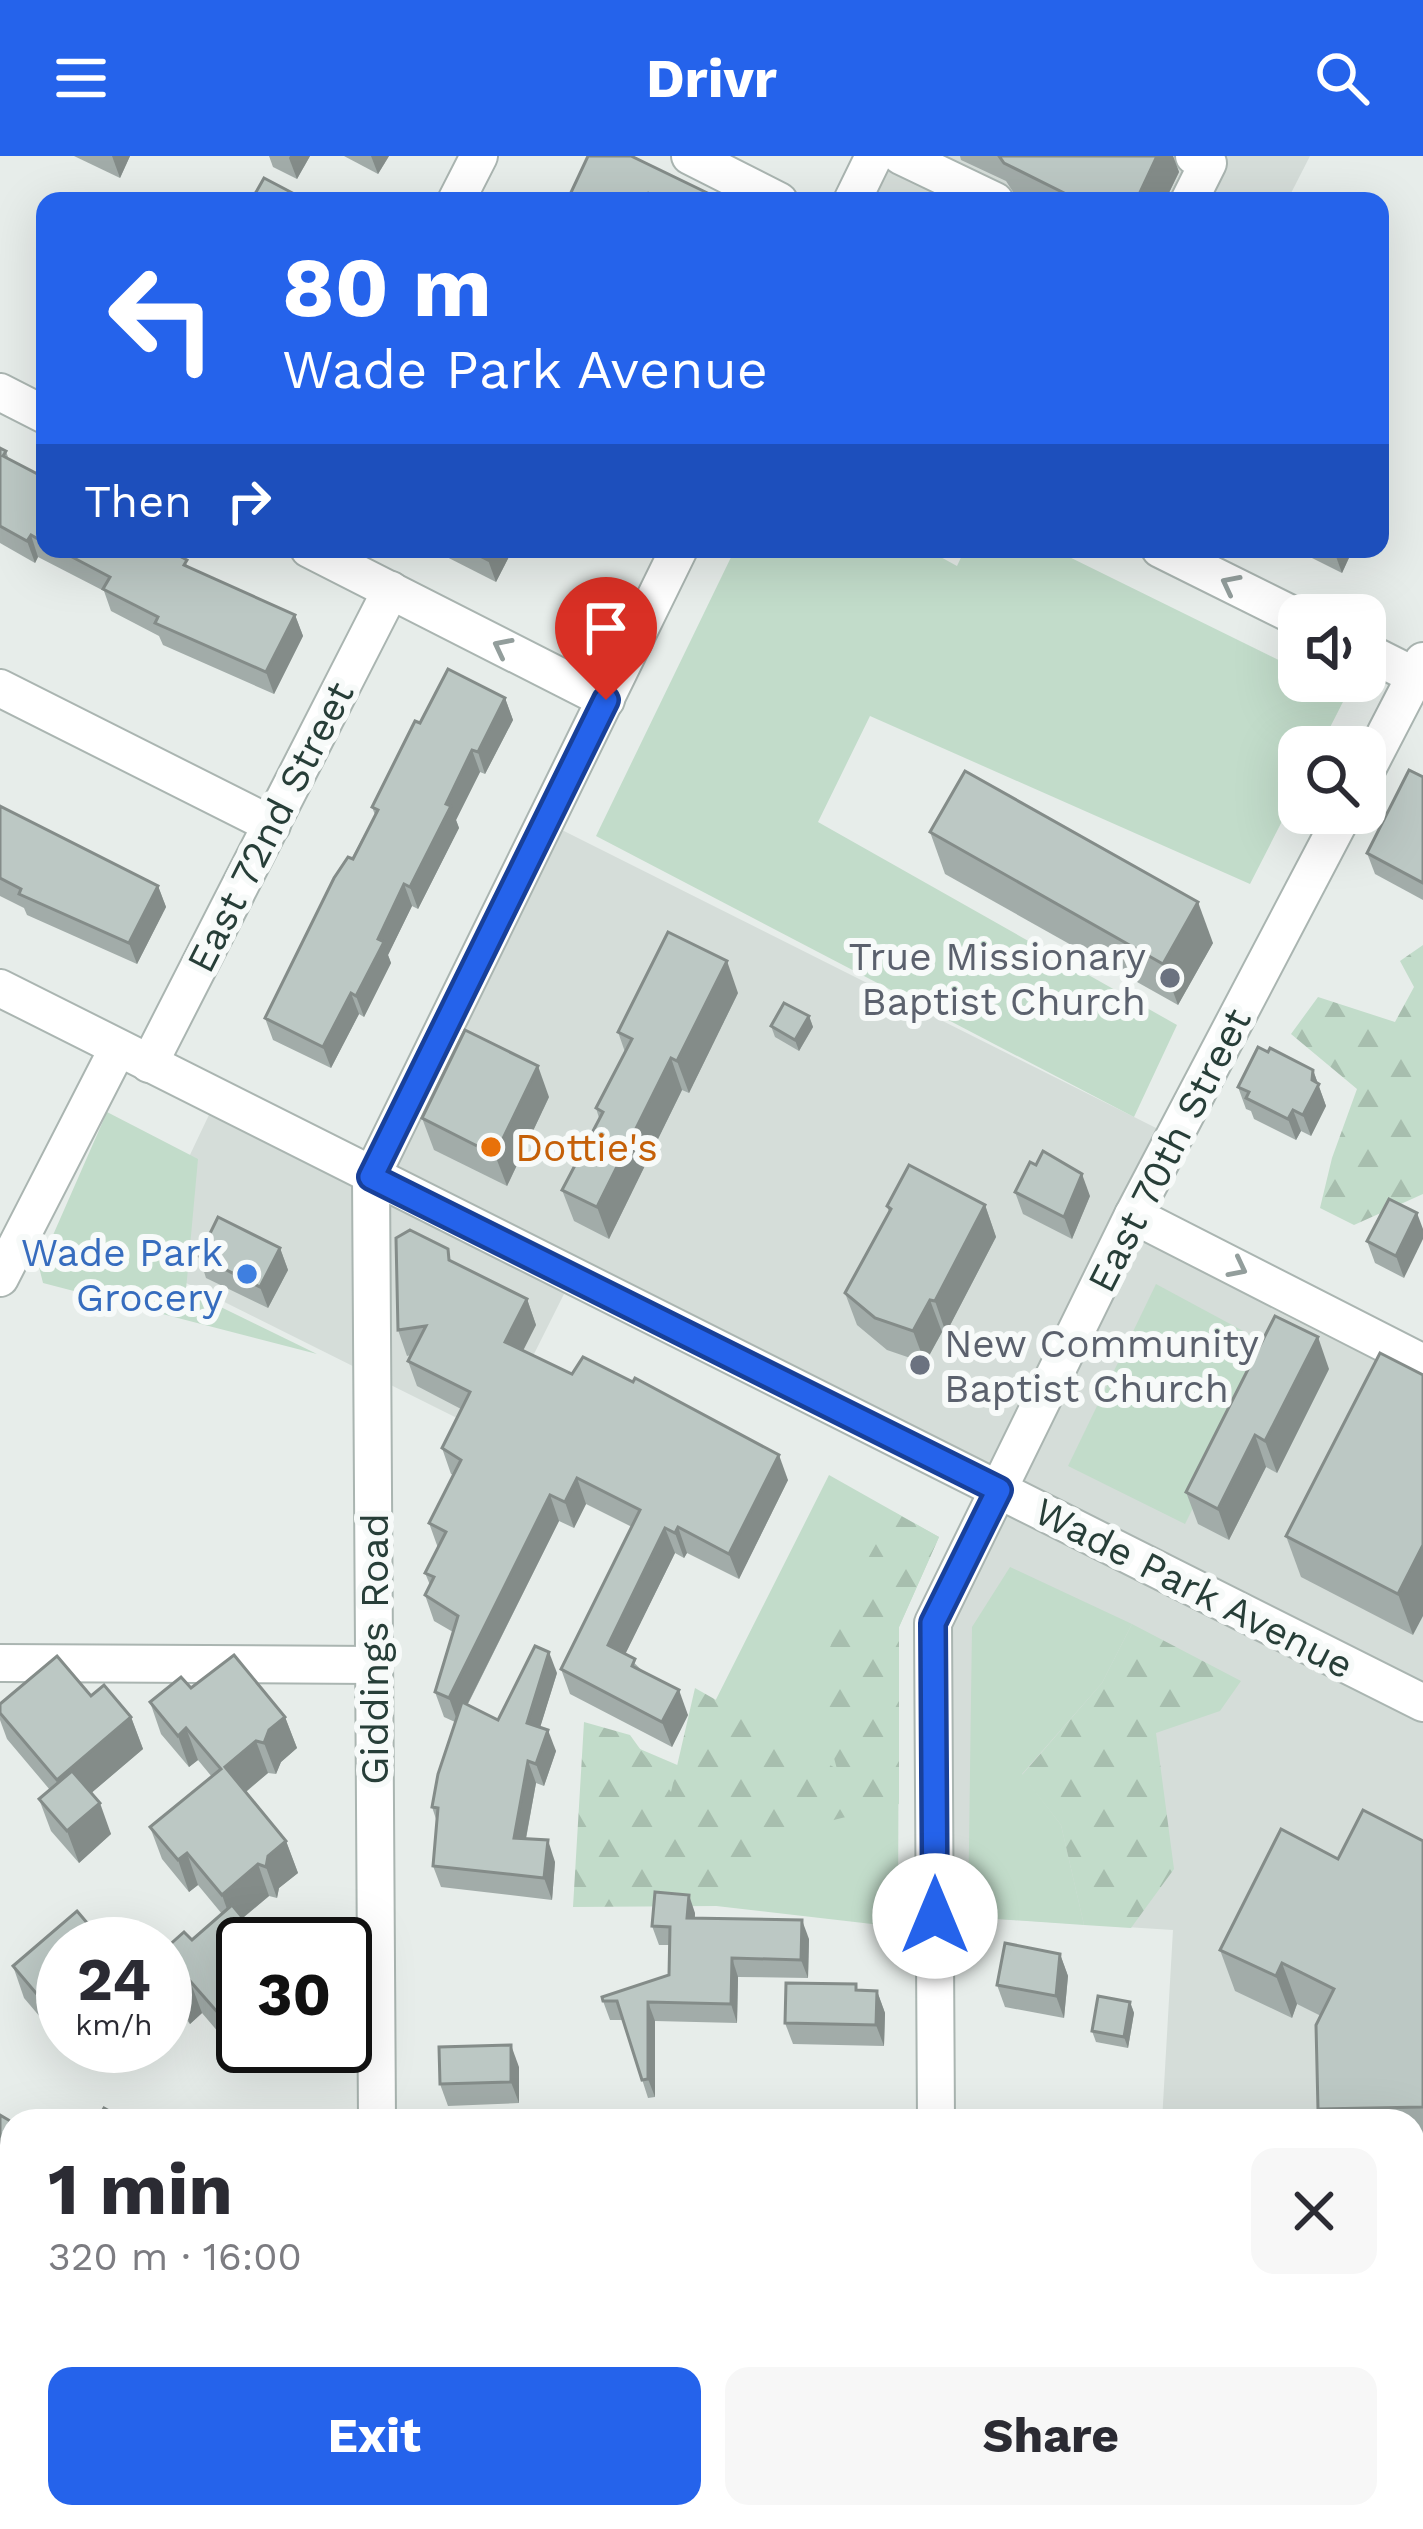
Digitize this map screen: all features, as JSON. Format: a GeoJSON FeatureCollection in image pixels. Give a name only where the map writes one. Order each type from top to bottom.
{"type":"FeatureCollection","features":[{"type":"Feature","properties":{"kind":"street"},"geometry":{"type":"LineString","coordinates":[[460,192],[478,156]]}},
{"type":"Feature","properties":{"kind":"street"},"geometry":{"type":"LineString","coordinates":[[690,156],[761,192]]}},
{"type":"Feature","properties":{"kind":"street"},"geometry":{"type":"LineString","coordinates":[[856,192],[874,156]]}},
{"type":"Feature","properties":{"kind":"street"},"geometry":{"type":"LineString","coordinates":[[901,156],[976,192]]}},
{"type":"Feature","properties":{"kind":"street"},"geometry":{"type":"LineString","coordinates":[[1194,156],[1208,163],[1194,192]]}},
{"type":"Feature","properties":{"kind":"street"},"geometry":{"type":"LineString","coordinates":[[0,392],[36,410]]}},
{"type":"Feature","properties":{"kind":"street"},"geometry":{"type":"LineString","coordinates":[[327,558],[606,700]]}},
{"type":"Feature","properties":{"kind":"street"},"geometry":{"type":"LineString","coordinates":[[371,1177],[676,558]]}},
{"type":"Feature","properties":{"kind":"street"},"geometry":{"type":"LineString","coordinates":[[1178,558],[1278,608]]}},
{"type":"Feature","properties":{"kind":"street","name":"East 72nd Street"},"geometry":{"type":"LineString","coordinates":[[0,1278],[272,825],[391,590]]}},
{"type":"Feature","properties":{"kind":"street"},"geometry":{"type":"LineString","coordinates":[[1386,659],[1420,672],[1386,734]]}},
{"type":"Feature","properties":{"kind":"street"},"geometry":{"type":"LineString","coordinates":[[0,688],[272,825]]}},
{"type":"Feature","properties":{"kind":"street","name":"East 70th Street"},"geometry":{"type":"LineString","coordinates":[[936,2109],[933,1623],[1133,1215],[1333,834]]}},
{"type":"Feature","properties":{"kind":"street","name":"Wade Park Avenue"},"geometry":{"type":"LineString","coordinates":[[0,988],[1423,1703]]}},
{"type":"Feature","properties":{"kind":"street","name":"Giddings Road"},"geometry":{"type":"LineString","coordinates":[[371,1177],[376,2109]]}},
{"type":"Feature","properties":{"kind":"street"},"geometry":{"type":"LineString","coordinates":[[1133,1215],[1423,1363]]}},
{"type":"Feature","properties":{"kind":"street"},"geometry":{"type":"LineString","coordinates":[[0,1664],[374,1665]]}},
{"type":"Feature","properties":{"kind":"shaded area"},"geometry":{"type":"Polygon","coordinates":[[[874,156],[1310,156],[1292,192],[856,192],[874,156]]]}},
{"type":"Feature","properties":{"kind":"shaded area"},"geometry":{"type":"Polygon","coordinates":[[[546,822],[1174,1137],[1134,1214],[1423,1363],[1423,2109],[1163,2109],[1173,1930],[935,1915],[933,1623],[998,1491],[572,1278],[493,1436],[140,1260],[217,1098],[370,1177],[546,822]]]}},
{"type":"Feature","properties":{"kind":"green space"},"geometry":{"type":"Polygon","coordinates":[[[731,558],[942,558],[957,566],[961,558],[1071,558],[1278,660],[1278,702],[1343,702],[1331,726],[1278,726],[1278,829],[1250,884],[870,716],[818,822],[1177,1025],[1134,1117],[596,836],[731,558]]]}},
{"type":"Feature","properties":{"kind":"green space"},"geometry":{"type":"Polygon","coordinates":[[[1423,945],[1423,1194],[1354,1225],[1320,1208],[1357,1089],[1291,1034],[1318,997],[1395,1022],[1414,987],[1400,961],[1423,945]]]}},
{"type":"Feature","properties":{"kind":"green space"},"geometry":{"type":"Polygon","coordinates":[[[107,1112],[198,1159],[186,1290],[317,1354],[43,1283],[39,1267],[107,1112]]]}},
{"type":"Feature","properties":{"kind":"green space"},"geometry":{"type":"Polygon","coordinates":[[[1156,1284],[1273,1347],[1185,1524],[1068,1466],[1156,1284]]]}},
{"type":"Feature","properties":{"kind":"green space"},"geometry":{"type":"Polygon","coordinates":[[[829,1475],[939,1537],[899,1627],[898,1927],[595,1892],[593,1729],[682,1767],[829,1475]]]}},
{"type":"Feature","properties":{"kind":"green space"},"geometry":{"type":"Polygon","coordinates":[[[894,1512],[939,1537],[899,1627],[899,1804],[805,1827],[743,1862],[716,1906],[573,1907],[584,1722],[630,1735],[671,1792],[695,1688],[837,1769],[815,1688],[853,1585],[894,1512]]]}},
{"type":"Feature","properties":{"kind":"green space"},"geometry":{"type":"Polygon","coordinates":[[[1010,1567],[1132,1624],[1102,1683],[1022,1774],[1061,1825],[1084,1925],[968,1917],[972,1627],[1010,1567]]]}},
{"type":"Feature","properties":{"kind":"green space"},"geometry":{"type":"Polygon","coordinates":[[[1132,1624],[1241,1681],[1220,1711],[1156,1733],[1174,1869],[1131,1928],[1084,1925],[1061,1825],[1022,1775],[1102,1683],[1132,1624]]]}},
{"type":"Feature","properties":{"kind":"building"},"geometry":{"type":"Polygon","coordinates":[[[588,156],[631,156],[705,192],[571,192],[588,156]]]}},
{"type":"Feature","properties":{"kind":"building"},"geometry":{"type":"Polygon","coordinates":[[[999,156],[1157,156],[1140,192],[1062,192],[999,156]]]}},
{"type":"Feature","properties":{"kind":"building"},"geometry":{"type":"Polygon","coordinates":[[[264,178],[291,192],[256,192],[264,178]]]}},
{"type":"Feature","properties":{"kind":"building"},"geometry":{"type":"Polygon","coordinates":[[[0,448],[6,451],[3,456],[36,473],[36,538],[31,535],[27,541],[0,526],[0,448]]]}},
{"type":"Feature","properties":{"kind":"building"},"geometry":{"type":"Polygon","coordinates":[[[74,558],[183,558],[184,565],[295,615],[266,672],[155,623],[158,617],[103,589],[110,577],[74,558]]]}},
{"type":"Feature","properties":{"kind":"building"},"geometry":{"type":"Polygon","coordinates":[[[448,669],[505,698],[478,752],[472,750],[446,804],[451,806],[410,887],[404,884],[378,939],[384,942],[356,996],[351,993],[323,1047],[265,1018],[334,878],[348,857],[353,859],[378,810],[372,807],[415,721],[420,723],[448,669]]]}},
{"type":"Feature","properties":{"kind":"building"},"geometry":{"type":"Polygon","coordinates":[[[1409,770],[1423,777],[1423,883],[1367,853],[1377,834],[1386,834],[1386,815],[1409,770]]]}},
{"type":"Feature","properties":{"kind":"building"},"geometry":{"type":"Polygon","coordinates":[[[965,771],[1198,902],[1163,964],[930,832],[965,771]]]}},
{"type":"Feature","properties":{"kind":"building"},"geometry":{"type":"Polygon","coordinates":[[[0,806],[158,886],[129,943],[19,894],[21,889],[0,878],[0,806]]]}},
{"type":"Feature","properties":{"kind":"building"},"geometry":{"type":"Polygon","coordinates":[[[668,932],[727,961],[677,1061],[671,1058],[597,1207],[562,1190],[603,1112],[596,1108],[632,1039],[618,1032],[668,932]]]}},
{"type":"Feature","properties":{"kind":"building"},"geometry":{"type":"Polygon","coordinates":[[[784,1003],[809,1016],[795,1040],[771,1026],[784,1003]]]}},
{"type":"Feature","properties":{"kind":"building"},"geometry":{"type":"Polygon","coordinates":[[[465,1030],[538,1066],[495,1155],[422,1118],[465,1030]]]}},
{"type":"Feature","properties":{"kind":"building"},"geometry":{"type":"Polygon","coordinates":[[[1258,1047],[1268,1052],[1270,1048],[1313,1070],[1312,1080],[1319,1084],[1303,1115],[1293,1110],[1288,1119],[1246,1098],[1249,1092],[1238,1087],[1258,1047]]]}},
{"type":"Feature","properties":{"kind":"building"},"geometry":{"type":"Polygon","coordinates":[[[1043,1151],[1082,1174],[1064,1217],[1015,1192],[1030,1162],[1036,1165],[1043,1151]]]}},
{"type":"Feature","properties":{"kind":"building"},"geometry":{"type":"Polygon","coordinates":[[[909,1165],[985,1205],[935,1301],[930,1300],[913,1331],[875,1318],[845,1293],[909,1165]]]}},
{"type":"Feature","properties":{"kind":"building"},"geometry":{"type":"Polygon","coordinates":[[[1389,1199],[1417,1213],[1396,1256],[1367,1241],[1389,1199]]]}},
{"type":"Feature","properties":{"kind":"building"},"geometry":{"type":"Polygon","coordinates":[[[218,1217],[280,1248],[260,1287],[199,1256],[218,1217]]]}},
{"type":"Feature","properties":{"kind":"building"},"geometry":{"type":"Polygon","coordinates":[[[410,1230],[448,1249],[449,1260],[527,1299],[505,1342],[572,1374],[583,1357],[633,1382],[635,1378],[779,1455],[729,1554],[678,1527],[675,1533],[665,1528],[608,1645],[635,1659],[632,1666],[679,1690],[662,1722],[561,1669],[640,1510],[577,1478],[565,1502],[550,1495],[449,1698],[435,1692],[458,1616],[425,1595],[434,1577],[425,1573],[446,1532],[429,1523],[461,1460],[442,1448],[470,1392],[408,1361],[426,1326],[398,1330],[396,1238],[410,1230]]]}},
{"type":"Feature","properties":{"kind":"building"},"geometry":{"type":"Polygon","coordinates":[[[1275,1316],[1318,1337],[1265,1441],[1255,1435],[1218,1509],[1186,1492],[1275,1316]]]}},
{"type":"Feature","properties":{"kind":"building"},"geometry":{"type":"Polygon","coordinates":[[[1380,1353],[1423,1375],[1423,1545],[1398,1594],[1286,1536],[1380,1353]]]}},
{"type":"Feature","properties":{"kind":"building"},"geometry":{"type":"Polygon","coordinates":[[[535,1646],[549,1652],[527,1723],[548,1730],[536,1764],[528,1761],[514,1838],[548,1840],[544,1878],[433,1866],[438,1808],[432,1807],[462,1702],[498,1720],[535,1646]]]}},
{"type":"Feature","properties":{"kind":"building"},"geometry":{"type":"Polygon","coordinates":[[[234,1655],[285,1717],[269,1730],[264,1743],[256,1741],[225,1767],[286,1841],[268,1856],[266,1867],[258,1864],[222,1895],[187,1853],[178,1860],[150,1827],[221,1769],[186,1728],[178,1736],[150,1702],[181,1677],[191,1688],[234,1655]]]}},
{"type":"Feature","properties":{"kind":"building"},"geometry":{"type":"Polygon","coordinates":[[[57,1656],[91,1696],[104,1685],[131,1717],[57,1780],[0,1713],[0,1704],[57,1656]]]}},
{"type":"Feature","properties":{"kind":"building"},"geometry":{"type":"Polygon","coordinates":[[[72,1771],[100,1803],[67,1831],[39,1799],[72,1771]]]}},
{"type":"Feature","properties":{"kind":"building"},"geometry":{"type":"Polygon","coordinates":[[[1363,1810],[1423,1841],[1423,2107],[1318,2109],[1316,2025],[1334,1989],[1282,1963],[1276,1976],[1220,1950],[1281,1829],[1338,1859],[1363,1810]]]}},
{"type":"Feature","properties":{"kind":"building"},"geometry":{"type":"Polygon","coordinates":[[[655,1892],[689,1895],[687,1918],[802,1920],[801,1960],[732,1958],[731,2004],[648,2002],[648,2079],[642,2080],[617,2001],[603,2001],[602,1997],[669,1975],[670,1927],[652,1926],[655,1892]]]}},
{"type":"Feature","properties":{"kind":"building"},"geometry":{"type":"Polygon","coordinates":[[[232,1905],[242,1917],[218,1917],[232,1905]]]}},
{"type":"Feature","properties":{"kind":"building"},"geometry":{"type":"Polygon","coordinates":[[[216,1919],[216,2011],[192,1983],[192,1940],[216,1919]]]}},
{"type":"Feature","properties":{"kind":"building"},"geometry":{"type":"Polygon","coordinates":[[[1005,1943],[1060,1954],[1056,1996],[997,1985],[1005,1943]]]}},
{"type":"Feature","properties":{"kind":"building"},"geometry":{"type":"Polygon","coordinates":[[[36,1946],[36,1993],[13,1966],[36,1946]]]}},
{"type":"Feature","properties":{"kind":"building"},"geometry":{"type":"Polygon","coordinates":[[[786,1983],[856,1984],[856,1990],[877,1991],[876,2025],[785,2023],[786,1983]]]}},
{"type":"Feature","properties":{"kind":"building"},"geometry":{"type":"Polygon","coordinates":[[[1098,1996],[1130,2002],[1124,2037],[1092,2031],[1098,1996]]]}},
{"type":"Feature","properties":{"kind":"building"},"geometry":{"type":"Polygon","coordinates":[[[511,2045],[511,2082],[440,2084],[439,2047],[511,2045]]]}},
{"type":"Feature","properties":{"kind":"place","name":"True Missionary Baptist Church"},"geometry":{"type":"Point","coordinates":[1170,978]}},
{"type":"Feature","properties":{"kind":"place","name":"Dottie's"},"geometry":{"type":"Point","coordinates":[491,1147]}},
{"type":"Feature","properties":{"kind":"place","name":"Wade Park Grocery"},"geometry":{"type":"Point","coordinates":[247,1274]}},
{"type":"Feature","properties":{"kind":"place","name":"New Community Baptist Church"},"geometry":{"type":"Point","coordinates":[920,1365]}},
{"type":"Feature","properties":{"kind":"route"},"geometry":{"type":"LineString","coordinates":[[606,700],[371,1177],[999,1490],[933,1623],[935,1916]]}}]}
